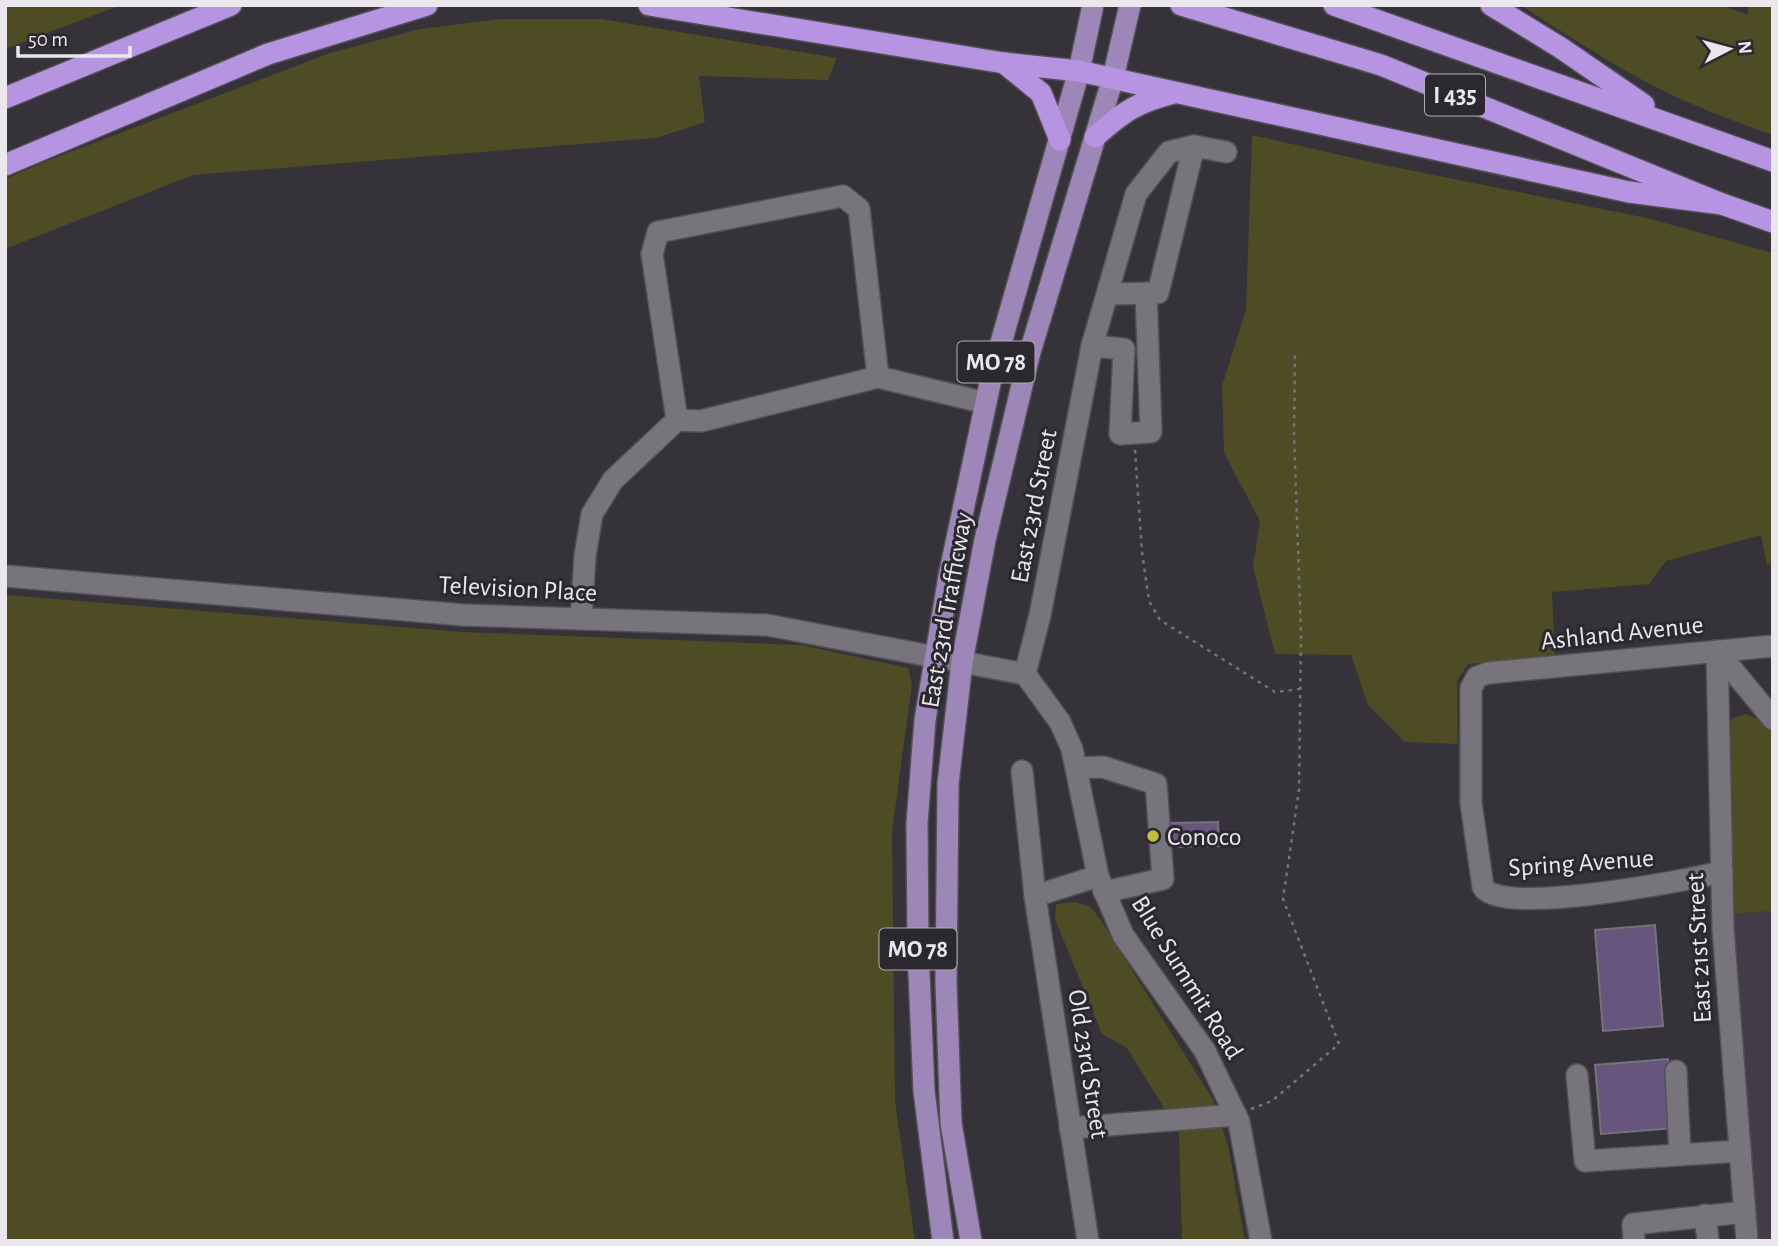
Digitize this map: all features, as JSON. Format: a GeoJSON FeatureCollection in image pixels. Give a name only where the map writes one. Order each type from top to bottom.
{"type":"FeatureCollection","features":[{"type":"Feature","properties":{"kind":"highway"},"geometry":{"type":"LineString","coordinates":[[5,98],[230,5]]}},
{"type":"Feature","properties":{"kind":"highway"},"geometry":{"type":"LineString","coordinates":[[5,164],[268,54],[428,5]]}},
{"type":"Feature","properties":{"kind":"highway"},"geometry":{"type":"LineString","coordinates":[[649,5],[1004,63],[1079,71],[1629,192],[1722,204]]}},
{"type":"Feature","properties":{"kind":"highway","name":"I 435"},"geometry":{"type":"LineString","coordinates":[[1181,5],[1381,65],[1722,204],[1773,222]]}},
{"type":"Feature","properties":{"kind":"highway","name":"I 435"},"geometry":{"type":"LineString","coordinates":[[1334,5],[1773,161]]}},
{"type":"Feature","properties":{"kind":"highway"},"geometry":{"type":"LineString","coordinates":[[1491,5],[1560,48],[1668,122]]}},
{"type":"Feature","properties":{"kind":"highway"},"geometry":{"type":"LineString","coordinates":[[1004,63],[1041,93],[1060,140]]}},
{"type":"Feature","properties":{"kind":"highway"},"geometry":{"type":"LineString","coordinates":[[1095,137],[1124,111],[1148,99],[1177,92]]}},
{"type":"Feature","properties":{"kind":"main road","name":"East 23rd Trafficway"},"geometry":{"type":"LineString","coordinates":[[943,1241],[924,1091],[918,948],[917,823],[925,720],[949,576],[986,403],[1079,71],[1093,5]]}},
{"type":"Feature","properties":{"kind":"main road","name":"East 23rd Trafficway"},"geometry":{"type":"LineString","coordinates":[[971,1241],[951,1123],[946,982],[948,784],[962,662],[985,540],[1030,352],[1113,78],[1130,5]]}},
{"type":"Feature","properties":{"kind":"street"},"geometry":{"type":"LineString","coordinates":[[1108,294],[1158,293],[1194,146],[1226,152]]}},
{"type":"Feature","properties":{"kind":"street","name":"East 23rd Street"},"geometry":{"type":"LineString","coordinates":[[1025,674],[1040,615],[1092,346],[1136,194],[1168,152],[1194,146]]}},
{"type":"Feature","properties":{"kind":"street"},"geometry":{"type":"LineString","coordinates":[[677,420],[652,254],[658,232],[844,196],[859,209],[878,377]]}},
{"type":"Feature","properties":{"kind":"street"},"geometry":{"type":"LineString","coordinates":[[1092,346],[1124,349],[1120,434],[1151,432],[1146,293]]}},
{"type":"Feature","properties":{"kind":"street"},"geometry":{"type":"LineString","coordinates":[[581,619],[585,556],[592,514],[613,480],[646,452],[677,420],[701,421],[878,377],[986,403]]}},
{"type":"Feature","properties":{"kind":"street","name":"Television Place"},"geometry":{"type":"LineString","coordinates":[[5,576],[464,615],[767,625],[1025,674]]}},
{"type":"Feature","properties":{"kind":"street","name":"Ashland Avenue"},"geometry":{"type":"LineString","coordinates":[[1486,892],[1483,887],[1472,803],[1471,688],[1477,677],[1488,673],[1773,646]]}},
{"type":"Feature","properties":{"kind":"street"},"geometry":{"type":"LineString","coordinates":[[1717,651],[1773,719]]}},
{"type":"Feature","properties":{"kind":"street","name":"East 21st Street"},"geometry":{"type":"LineString","coordinates":[[1717,651],[1723,928],[1747,1241]]}},
{"type":"Feature","properties":{"kind":"street","name":"Blue Summit Road"},"geometry":{"type":"LineString","coordinates":[[1025,674],[1060,722],[1072,749],[1101,884],[1122,935],[1205,1051],[1236,1115]]}},
{"type":"Feature","properties":{"kind":"street"},"geometry":{"type":"LineString","coordinates":[[1023,771],[1035,896],[1101,884],[1163,879],[1156,783],[1103,767],[1077,768]]}},
{"type":"Feature","properties":{"kind":"street","name":"Spring Avenue"},"geometry":{"type":"LineString","coordinates":[[1486,892],[1496,897],[1609,893],[1671,884],[1722,872]]}},
{"type":"Feature","properties":{"kind":"street","name":"Old 23rd Street"},"geometry":{"type":"LineString","coordinates":[[1035,896],[1088,1241]]}},
{"type":"Feature","properties":{"kind":"street"},"geometry":{"type":"LineString","coordinates":[[1676,1071],[1680,1155]]}},
{"type":"Feature","properties":{"kind":"street"},"geometry":{"type":"LineString","coordinates":[[1577,1074],[1585,1161],[1740,1151]]}},
{"type":"Feature","properties":{"kind":"street"},"geometry":{"type":"LineString","coordinates":[[1070,1128],[1236,1115],[1261,1241]]}},
{"type":"Feature","properties":{"kind":"street"},"geometry":{"type":"LineString","coordinates":[[1634,1241],[1633,1224],[1745,1212]]}},
{"type":"Feature","properties":{"kind":"street"},"geometry":{"type":"LineString","coordinates":[[1705,1215],[1708,1241]]}},
{"type":"Feature","properties":{"kind":"path"},"geometry":{"type":"LineString","coordinates":[[1236,1115],[1272,1101],[1339,1044],[1283,899],[1299,790],[1301,634],[1294,435],[1295,351]]}},
{"type":"Feature","properties":{"kind":"path"},"geometry":{"type":"LineString","coordinates":[[1133,433],[1142,552],[1149,601],[1160,620],[1275,692],[1300,690]]}},
{"type":"Feature","properties":{"kind":"shaded area"},"geometry":{"type":"Polygon","coordinates":[[[5,5],[121,5],[5,49],[5,5]]]}},
{"type":"Feature","properties":{"kind":"shaded area"},"geometry":{"type":"Polygon","coordinates":[[[1520,5],[1720,5],[1748,15],[1748,5],[1773,5],[1773,135],[1700,108],[1640,79],[1520,5]]]}},
{"type":"Feature","properties":{"kind":"shaded area"},"geometry":{"type":"Polygon","coordinates":[[[500,19],[601,19],[837,58],[828,80],[699,76],[705,122],[656,138],[193,175],[5,249],[5,179],[330,53],[420,29],[500,19]]]}},
{"type":"Feature","properties":{"kind":"shaded area"},"geometry":{"type":"Polygon","coordinates":[[[1252,135],[1384,165],[1647,218],[1773,253],[1773,564],[1767,565],[1761,535],[1666,561],[1649,584],[1552,592],[1555,657],[1468,664],[1457,681],[1458,744],[1405,742],[1368,705],[1351,655],[1275,654],[1253,567],[1260,521],[1224,453],[1222,386],[1246,310],[1252,135]]]}},
{"type":"Feature","properties":{"kind":"shaded area"},"geometry":{"type":"Polygon","coordinates":[[[5,595],[462,632],[801,645],[908,668],[912,684],[892,831],[895,1101],[915,1241],[5,1241],[5,595]]]}},
{"type":"Feature","properties":{"kind":"shaded area"},"geometry":{"type":"Polygon","coordinates":[[[1746,714],[1764,722],[1773,733],[1773,911],[1732,914],[1726,729],[1733,718],[1746,714]]]}},
{"type":"Feature","properties":{"kind":"shaded area"},"geometry":{"type":"Polygon","coordinates":[[[1076,902],[1091,907],[1102,922],[1213,1100],[1228,1145],[1245,1241],[1182,1241],[1179,1132],[1127,1048],[1102,1034],[1055,919],[1056,904],[1076,902]]]}},
{"type":"Feature","properties":{"kind":"shaded area"},"geometry":{"type":"Polygon","coordinates":[[[1773,911],[1773,1241],[1758,1241],[1732,914],[1773,911]]]}},
{"type":"Feature","properties":{"kind":"building"},"geometry":{"type":"Polygon","coordinates":[[[1218,822],[1219,846],[1168,847],[1168,823],[1218,822]]]}},
{"type":"Feature","properties":{"kind":"building"},"geometry":{"type":"Polygon","coordinates":[[[1655,925],[1663,1026],[1603,1031],[1595,930],[1655,925]]]}},
{"type":"Feature","properties":{"kind":"building"},"geometry":{"type":"Polygon","coordinates":[[[1668,1059],[1674,1128],[1601,1134],[1595,1065],[1668,1059]]]}},
{"type":"Feature","properties":{"kind":"place","name":"Conoco"},"geometry":{"type":"Point","coordinates":[1153,836]}}]}
